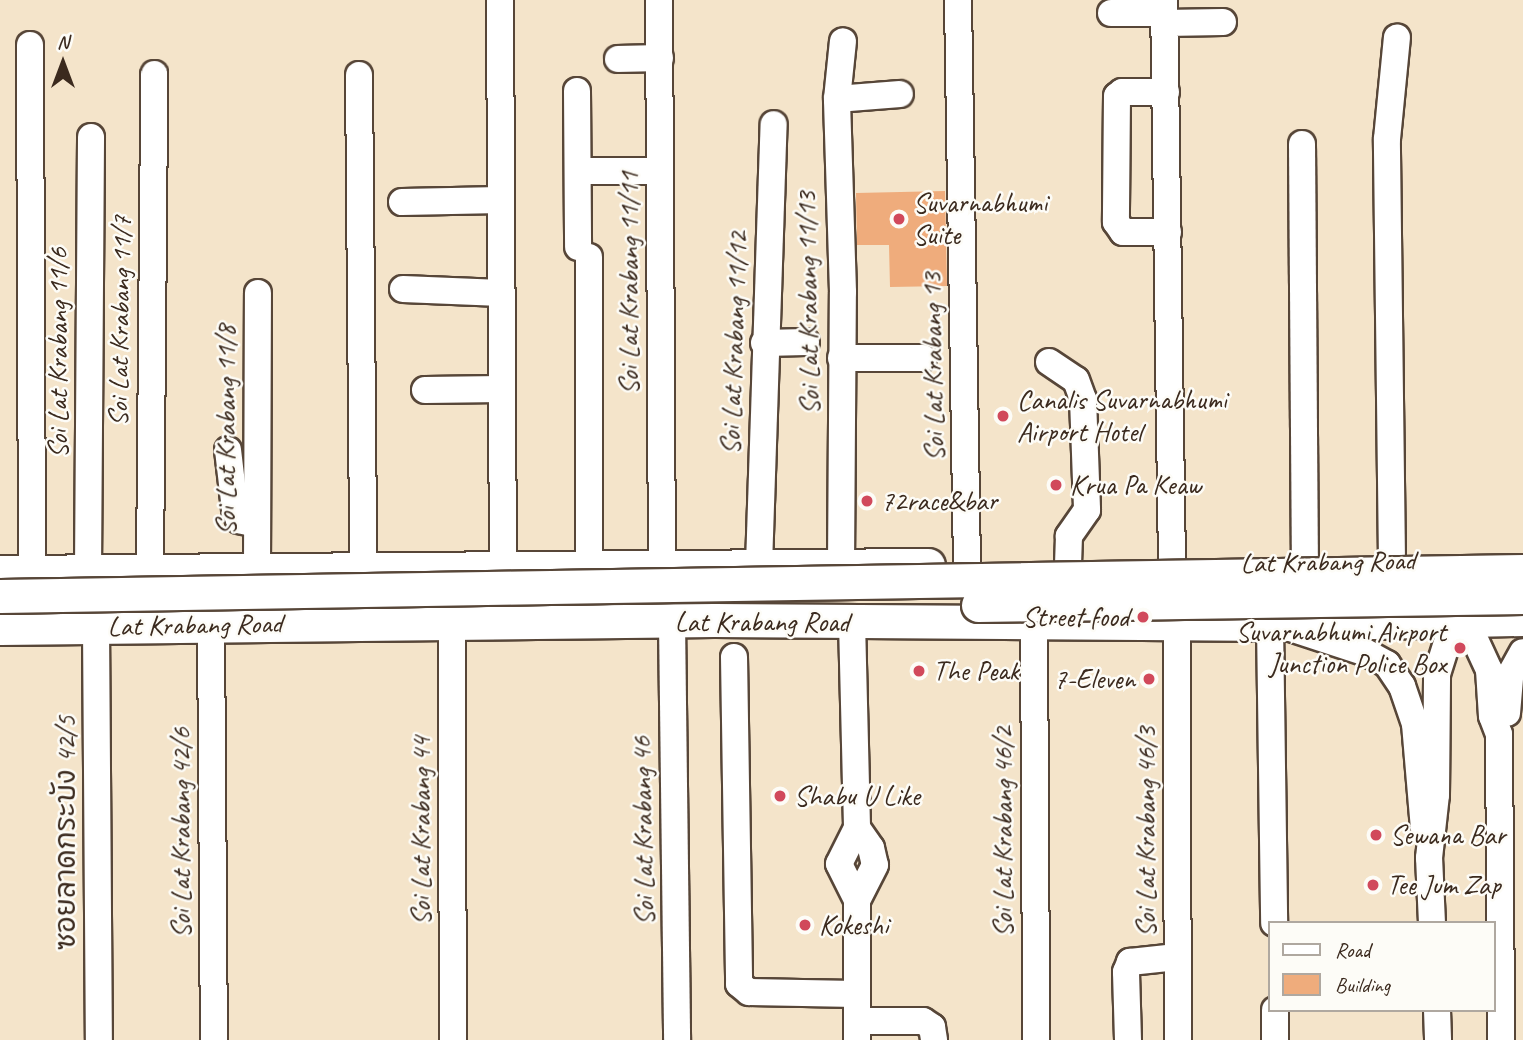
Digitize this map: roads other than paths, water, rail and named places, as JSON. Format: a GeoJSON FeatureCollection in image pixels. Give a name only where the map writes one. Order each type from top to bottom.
{"type":"FeatureCollection","features":[{"type":"Feature","properties":{"kind":"main road","name":"Lat Krabang Road"},"geometry":{"type":"LineString","coordinates":[[16,572],[589,564],[1172,564],[1523,558]]}},
{"type":"Feature","properties":{"kind":"main road"},"geometry":{"type":"LineString","coordinates":[[0,596],[1523,570]]}},
{"type":"Feature","properties":{"kind":"main road"},"geometry":{"type":"LineString","coordinates":[[0,607],[421,602],[909,606],[1523,597]]}},
{"type":"Feature","properties":{"kind":"main road","name":"Lat Krabang Road"},"geometry":{"type":"LineString","coordinates":[[0,628],[452,621],[1275,624],[1461,617],[1523,619]]}},
{"type":"Feature","properties":{"kind":"street"},"geometry":{"type":"LineString","coordinates":[[500,0],[503,566]]}},
{"type":"Feature","properties":{"kind":"street","name":"Soi Lat Krabang 11/11"},"geometry":{"type":"LineString","coordinates":[[659,0],[662,565]]}},
{"type":"Feature","properties":{"kind":"street","name":"Soi Lat Krabang 13"},"geometry":{"type":"LineString","coordinates":[[958,0],[967,565]]}},
{"type":"Feature","properties":{"kind":"street"},"geometry":{"type":"LineString","coordinates":[[1111,13],[1165,12],[1223,22]]}},
{"type":"Feature","properties":{"kind":"street"},"geometry":{"type":"LineString","coordinates":[[1165,12],[1172,564]]}},
{"type":"Feature","properties":{"kind":"street"},"geometry":{"type":"LineString","coordinates":[[1398,37],[1387,139],[1404,561],[1447,585],[1489,670],[1492,716],[1499,734],[1501,1040]]}},
{"type":"Feature","properties":{"kind":"street","name":"Soi Lat Krabang 11/13"},"geometry":{"type":"LineString","coordinates":[[841,565],[837,99],[843,41]]}},
{"type":"Feature","properties":{"kind":"street"},"geometry":{"type":"LineString","coordinates":[[16,572],[30,45]]}},
{"type":"Feature","properties":{"kind":"street"},"geometry":{"type":"LineString","coordinates":[[618,59],[660,58]]}},
{"type":"Feature","properties":{"kind":"street","name":"Soi Lat Krabang 11/7"},"geometry":{"type":"LineString","coordinates":[[150,569],[154,74]]}},
{"type":"Feature","properties":{"kind":"street"},"geometry":{"type":"LineString","coordinates":[[359,75],[363,567]]}},
{"type":"Feature","properties":{"kind":"street"},"geometry":{"type":"LineString","coordinates":[[577,90],[578,171],[584,252],[589,564]]}},
{"type":"Feature","properties":{"kind":"street"},"geometry":{"type":"LineString","coordinates":[[1166,92],[1122,92],[1117,96],[1116,222],[1123,232],[1168,232]]}},
{"type":"Feature","properties":{"kind":"street"},"geometry":{"type":"LineString","coordinates":[[837,99],[900,94]]}},
{"type":"Feature","properties":{"kind":"street","name":"Soi Lat Krabang 11/12"},"geometry":{"type":"LineString","coordinates":[[759,565],[764,342],[774,124]]}},
{"type":"Feature","properties":{"kind":"street","name":"Soi Lat Krabang 11/6"},"geometry":{"type":"LineString","coordinates":[[88,570],[91,137]]}},
{"type":"Feature","properties":{"kind":"street"},"geometry":{"type":"LineString","coordinates":[[1302,144],[1306,562]]}},
{"type":"Feature","properties":{"kind":"street"},"geometry":{"type":"LineString","coordinates":[[578,171],[660,171]]}},
{"type":"Feature","properties":{"kind":"street"},"geometry":{"type":"LineString","coordinates":[[402,202],[500,200]]}},
{"type":"Feature","properties":{"kind":"street"},"geometry":{"type":"LineString","coordinates":[[403,289],[501,293]]}},
{"type":"Feature","properties":{"kind":"street","name":"Soi Lat Krabang 11/8"},"geometry":{"type":"LineString","coordinates":[[257,568],[258,293]]}},
{"type":"Feature","properties":{"kind":"street"},"geometry":{"type":"LineString","coordinates":[[764,342],[806,342]]}},
{"type":"Feature","properties":{"kind":"street"},"geometry":{"type":"LineString","coordinates":[[841,358],[923,358]]}},
{"type":"Feature","properties":{"kind":"street"},"geometry":{"type":"LineString","coordinates":[[1049,362],[1076,380],[1083,399],[1087,510],[1069,536],[1068,564]]}},
{"type":"Feature","properties":{"kind":"street"},"geometry":{"type":"LineString","coordinates":[[425,390],[501,389]]}},
{"type":"Feature","properties":{"kind":"street"},"geometry":{"type":"LineString","coordinates":[[228,450],[235,510],[239,520],[257,524]]}},
{"type":"Feature","properties":{"kind":"street"},"geometry":{"type":"LineString","coordinates":[[1429,858],[1436,795],[1437,674],[1461,617],[1486,584],[1523,570]]}},
{"type":"Feature","properties":{"kind":"street","name":"Soi Lat Krabang 44"},"geometry":{"type":"LineString","coordinates":[[452,621],[453,1040]]}},
{"type":"Feature","properties":{"kind":"street","name":"Soi Lat Krabang 46"},"geometry":{"type":"LineString","coordinates":[[672,621],[677,1040]]}},
{"type":"Feature","properties":{"kind":"street"},"geometry":{"type":"LineString","coordinates":[[852,622],[857,828],[839,864],[858,900],[857,1030],[894,1031],[923,1021],[932,1027],[934,1040]]}},
{"type":"Feature","properties":{"kind":"street","name":"Soi Lat Krabang 46/2"},"geometry":{"type":"LineString","coordinates":[[1034,623],[1036,1040]]}},
{"type":"Feature","properties":{"kind":"street","name":"Soi Lat Krabang 46/3"},"geometry":{"type":"LineString","coordinates":[[1177,624],[1178,1040]]}},
{"type":"Feature","properties":{"kind":"street"},"geometry":{"type":"LineString","coordinates":[[1274,921],[1275,624],[1367,653],[1387,664],[1402,686],[1415,724],[1418,793],[1429,858],[1432,921]]}},
{"type":"Feature","properties":{"kind":"street","name":"Soi Lat Krabang 42/6"},"geometry":{"type":"LineString","coordinates":[[211,625],[214,1040]]}},
{"type":"Feature","properties":{"kind":"street","name":"ซอยลาดกระบัง 42/5"},"geometry":{"type":"LineString","coordinates":[[96,626],[99,1040]]}},
{"type":"Feature","properties":{"kind":"street"},"geometry":{"type":"LineString","coordinates":[[1499,734],[1507,714],[1510,675],[1523,652]]}},
{"type":"Feature","properties":{"kind":"street"},"geometry":{"type":"LineString","coordinates":[[734,657],[739,984],[749,992],[856,994]]}},
{"type":"Feature","properties":{"kind":"street"},"geometry":{"type":"LineString","coordinates":[[1128,1040],[1126,972],[1130,962],[1177,957]]}},
{"type":"Feature","properties":{"kind":"street"},"geometry":{"type":"LineString","coordinates":[[1275,1012],[1275,1040]]}},
{"type":"Feature","properties":{"kind":"street"},"geometry":{"type":"LineString","coordinates":[[1437,1012],[1438,1040]]}},
{"type":"Feature","properties":{"kind":"place","name":"Suvarnabhumi Suite"},"geometry":{"type":"Point","coordinates":[899,219]}},
{"type":"Feature","properties":{"kind":"place","name":"Canalis Suvarnabhumi Airport Hotel"},"geometry":{"type":"Point","coordinates":[1003,416]}},
{"type":"Feature","properties":{"kind":"place","name":"Krua Pa Keaw"},"geometry":{"type":"Point","coordinates":[1056,485]}},
{"type":"Feature","properties":{"kind":"place","name":"72race&bar"},"geometry":{"type":"Point","coordinates":[867,501]}},
{"type":"Feature","properties":{"kind":"place","name":"Street food"},"geometry":{"type":"Point","coordinates":[1143,617]}},
{"type":"Feature","properties":{"kind":"place","name":"Suvarnabhumi Airport Junction Police Box"},"geometry":{"type":"Point","coordinates":[1460,648]}},
{"type":"Feature","properties":{"kind":"place","name":"The Peak"},"geometry":{"type":"Point","coordinates":[919,671]}},
{"type":"Feature","properties":{"kind":"place","name":"7-Eleven"},"geometry":{"type":"Point","coordinates":[1149,679]}},
{"type":"Feature","properties":{"kind":"place","name":"Shabu U Like"},"geometry":{"type":"Point","coordinates":[780,796]}},
{"type":"Feature","properties":{"kind":"place","name":"Sewana Bar"},"geometry":{"type":"Point","coordinates":[1376,835]}},
{"type":"Feature","properties":{"kind":"place","name":"Tee Jum Zap"},"geometry":{"type":"Point","coordinates":[1373,885]}},
{"type":"Feature","properties":{"kind":"place","name":"Kokeshi"},"geometry":{"type":"Point","coordinates":[805,925]}}]}
